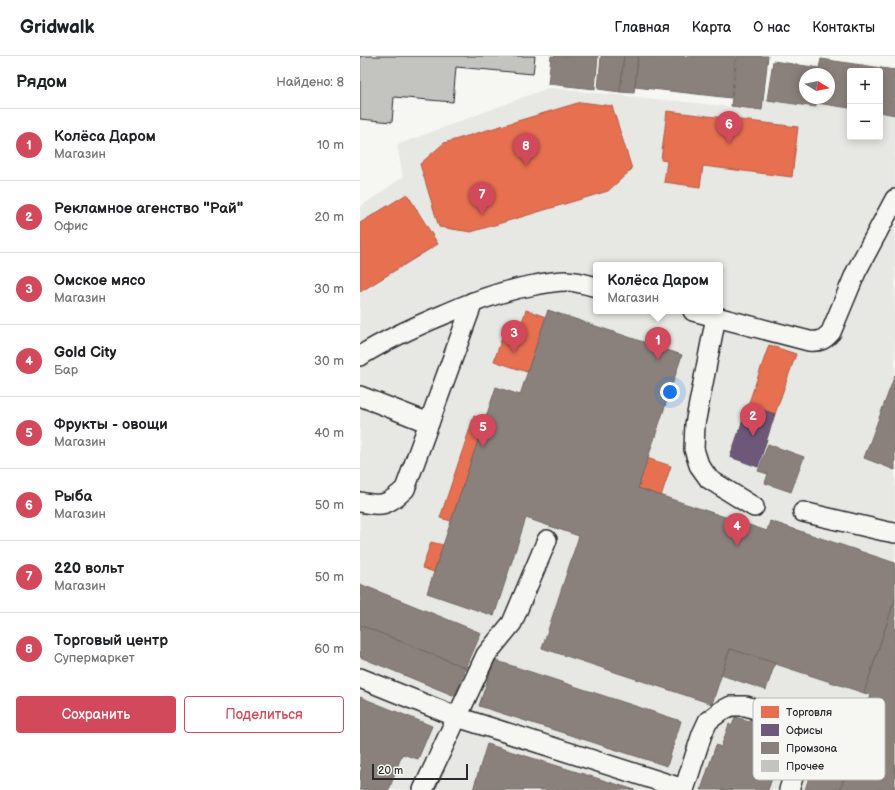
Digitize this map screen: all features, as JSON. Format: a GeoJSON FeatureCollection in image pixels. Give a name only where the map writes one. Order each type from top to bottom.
{"type":"FeatureCollection","features":[{"type":"Feature","properties":{"kind":"lane"},"geometry":{"type":"LineString","coordinates":[[704,314],[809,342],[818,342],[826,338],[831,332],[856,272],[895,199]]}},
{"type":"Feature","properties":{"kind":"lane"},"geometry":{"type":"LineString","coordinates":[[360,356],[378,345],[420,324],[473,302],[517,288],[550,282],[566,281],[593,286]]}},
{"type":"Feature","properties":{"kind":"lane"},"geometry":{"type":"LineString","coordinates":[[360,502],[384,504],[395,499],[405,489],[473,302]]}},
{"type":"Feature","properties":{"kind":"lane"},"geometry":{"type":"LineString","coordinates":[[716,317],[695,424],[694,448],[699,466],[709,479],[754,507]]}},
{"type":"Feature","properties":{"kind":"lane"},"geometry":{"type":"LineString","coordinates":[[360,396],[429,423]]}},
{"type":"Feature","properties":{"kind":"lane"},"geometry":{"type":"LineString","coordinates":[[804,512],[895,533]]}},
{"type":"Feature","properties":{"kind":"lane"},"geometry":{"type":"LineString","coordinates":[[423,790],[486,655],[512,623],[547,540]]}},
{"type":"Feature","properties":{"kind":"lane"},"geometry":{"type":"LineString","coordinates":[[360,678],[457,717],[684,789],[702,734],[708,721],[721,711],[731,706],[746,706],[753,708]]}},
{"type":"Feature","properties":{"kind":"lane"},"geometry":{"type":"LineString","coordinates":[[789,790],[792,780]]}},
{"type":"Feature","properties":{"kind":"shaded area"},"geometry":{"type":"Polygon","coordinates":[[[548,88],[763,110],[764,100],[815,107],[816,104],[823,104],[847,108],[847,140],[883,140],[883,113],[895,115],[895,790],[360,790],[360,207],[403,177],[397,145],[548,88]]]}},
{"type":"Feature","properties":{"kind":"building: Торговля"},"geometry":{"type":"Polygon","coordinates":[[[581,102],[612,106],[632,169],[608,191],[471,232],[439,227],[420,164],[444,143],[581,102]]]}},
{"type":"Feature","properties":{"kind":"building: Торговля"},"geometry":{"type":"Polygon","coordinates":[[[667,111],[798,127],[792,177],[703,166],[700,187],[664,182],[667,161],[661,160],[667,111]]]}},
{"type":"Feature","properties":{"kind":"building: Торговля"},"geometry":{"type":"Polygon","coordinates":[[[407,194],[438,244],[360,292],[360,223],[407,194]]]}},
{"type":"Feature","properties":{"kind":"building: Торговля"},"geometry":{"type":"Polygon","coordinates":[[[526,310],[546,317],[527,372],[494,361],[506,326],[519,331],[526,310]]]}},
{"type":"Feature","properties":{"kind":"building: Торговля"},"geometry":{"type":"Polygon","coordinates":[[[769,345],[796,354],[775,414],[748,405],[769,345]]]}},
{"type":"Feature","properties":{"kind":"building: Торговля"},"geometry":{"type":"Polygon","coordinates":[[[474,416],[485,420],[451,521],[440,518],[474,416]]]}},
{"type":"Feature","properties":{"kind":"building: Торговля"},"geometry":{"type":"Polygon","coordinates":[[[647,458],[671,466],[661,496],[638,488],[647,458]]]}},
{"type":"Feature","properties":{"kind":"building: Торговля"},"geometry":{"type":"Polygon","coordinates":[[[431,542],[443,545],[434,572],[422,568],[431,542]]]}},
{"type":"Feature","properties":{"kind":"building: Офисы"},"geometry":{"type":"Polygon","coordinates":[[[748,405],[775,414],[758,467],[730,457],[748,405]]]}},
{"type":"Feature","properties":{"kind":"building: Промзона"},"geometry":{"type":"Polygon","coordinates":[[[551,56],[598,56],[595,89],[548,84],[551,56]]]}},
{"type":"Feature","properties":{"kind":"building: Промзона"},"geometry":{"type":"Polygon","coordinates":[[[601,56],[624,56],[620,92],[598,89],[601,56]]]}},
{"type":"Feature","properties":{"kind":"building: Промзона"},"geometry":{"type":"Polygon","coordinates":[[[624,56],[638,56],[634,93],[620,92],[624,56]]]}},
{"type":"Feature","properties":{"kind":"building: Промзона"},"geometry":{"type":"Polygon","coordinates":[[[638,56],[736,56],[731,98],[635,87],[638,56]]]}},
{"type":"Feature","properties":{"kind":"building: Промзона"},"geometry":{"type":"Polygon","coordinates":[[[737,56],[768,56],[762,110],[731,106],[737,56]]]}},
{"type":"Feature","properties":{"kind":"building: Промзона"},"geometry":{"type":"Polygon","coordinates":[[[821,59],[882,68],[847,68],[847,108],[823,104],[835,104],[835,68],[819,68],[821,59]]]}},
{"type":"Feature","properties":{"kind":"building: Промзона"},"geometry":{"type":"Polygon","coordinates":[[[773,61],[819,68],[799,68],[799,104],[816,104],[816,107],[767,100],[773,61]]]}},
{"type":"Feature","properties":{"kind":"building: Промзона"},"geometry":{"type":"Polygon","coordinates":[[[883,68],[895,70],[895,115],[883,113],[883,68]]]}},
{"type":"Feature","properties":{"kind":"building: Промзона"},"geometry":{"type":"Polygon","coordinates":[[[548,310],[682,355],[638,488],[767,531],[770,521],[895,563],[895,599],[864,693],[730,649],[712,704],[542,648],[579,536],[526,518],[494,616],[427,593],[496,387],[520,395],[548,310]]]}},
{"type":"Feature","properties":{"kind":"building: Промзона"},"geometry":{"type":"Polygon","coordinates":[[[895,375],[895,470],[864,458],[895,375]]]}},
{"type":"Feature","properties":{"kind":"building: Промзона"},"geometry":{"type":"Polygon","coordinates":[[[768,444],[804,457],[791,492],[765,483],[768,474],[758,471],[768,444]]]}},
{"type":"Feature","properties":{"kind":"building: Промзона"},"geometry":{"type":"Polygon","coordinates":[[[360,584],[481,633],[466,668],[360,625],[360,584]]]}},
{"type":"Feature","properties":{"kind":"building: Промзона"},"geometry":{"type":"Polygon","coordinates":[[[895,599],[895,790],[840,790],[843,780],[885,780],[885,698],[870,698],[871,695],[864,693],[895,599]]]}},
{"type":"Feature","properties":{"kind":"building: Промзона"},"geometry":{"type":"Polygon","coordinates":[[[360,625],[466,668],[455,696],[360,657],[360,625]]]}},
{"type":"Feature","properties":{"kind":"building: Промзона"},"geometry":{"type":"Polygon","coordinates":[[[730,649],[775,663],[766,690],[721,675],[730,649]]]}},
{"type":"Feature","properties":{"kind":"building: Промзона"},"geometry":{"type":"Polygon","coordinates":[[[494,660],[681,721],[667,766],[479,706],[494,660]]]}},
{"type":"Feature","properties":{"kind":"building: Промзона"},"geometry":{"type":"Polygon","coordinates":[[[360,697],[432,726],[418,759],[402,754],[389,790],[360,790],[360,773],[362,767],[360,766],[360,697]]]}},
{"type":"Feature","properties":{"kind":"building: Промзона"},"geometry":{"type":"Polygon","coordinates":[[[735,717],[749,721],[750,718],[753,719],[753,780],[771,780],[768,790],[701,790],[716,745],[721,747],[729,724],[732,726],[735,717]]]}},
{"type":"Feature","properties":{"kind":"building: Промзона"},"geometry":{"type":"Polygon","coordinates":[[[487,744],[635,790],[473,790],[487,744]]]}},
{"type":"Feature","properties":{"kind":"building: Промзона"},"geometry":{"type":"Polygon","coordinates":[[[808,780],[843,780],[840,790],[805,790],[808,780]]]}},
{"type":"Feature","properties":{"kind":"building: Прочее"},"geometry":{"type":"Polygon","coordinates":[[[360,56],[535,56],[533,74],[456,67],[453,102],[394,97],[392,122],[360,119],[360,56]]]}},
{"type":"Feature","properties":{"kind":"place","name":"Рыба"},"geometry":{"type":"Point","coordinates":[729,144]}},
{"type":"Feature","properties":{"kind":"place","name":"Торговый центр"},"geometry":{"type":"Point","coordinates":[526,166]}},
{"type":"Feature","properties":{"kind":"place","name":"220 вольт"},"geometry":{"type":"Point","coordinates":[482,215]}},
{"type":"Feature","properties":{"kind":"place","name":"Омское мясо"},"geometry":{"type":"Point","coordinates":[514,353]}},
{"type":"Feature","properties":{"kind":"place","name":"Колёса Даром"},"geometry":{"type":"Point","coordinates":[658,360]}},
{"type":"Feature","properties":{"kind":"place","name":"Рекламное агенство \"Рай\""},"geometry":{"type":"Point","coordinates":[753,436]}},
{"type":"Feature","properties":{"kind":"place","name":"Фрукты - овощи"},"geometry":{"type":"Point","coordinates":[483,447]}},
{"type":"Feature","properties":{"kind":"place","name":"Gold City"},"geometry":{"type":"Point","coordinates":[737,546]}}]}
